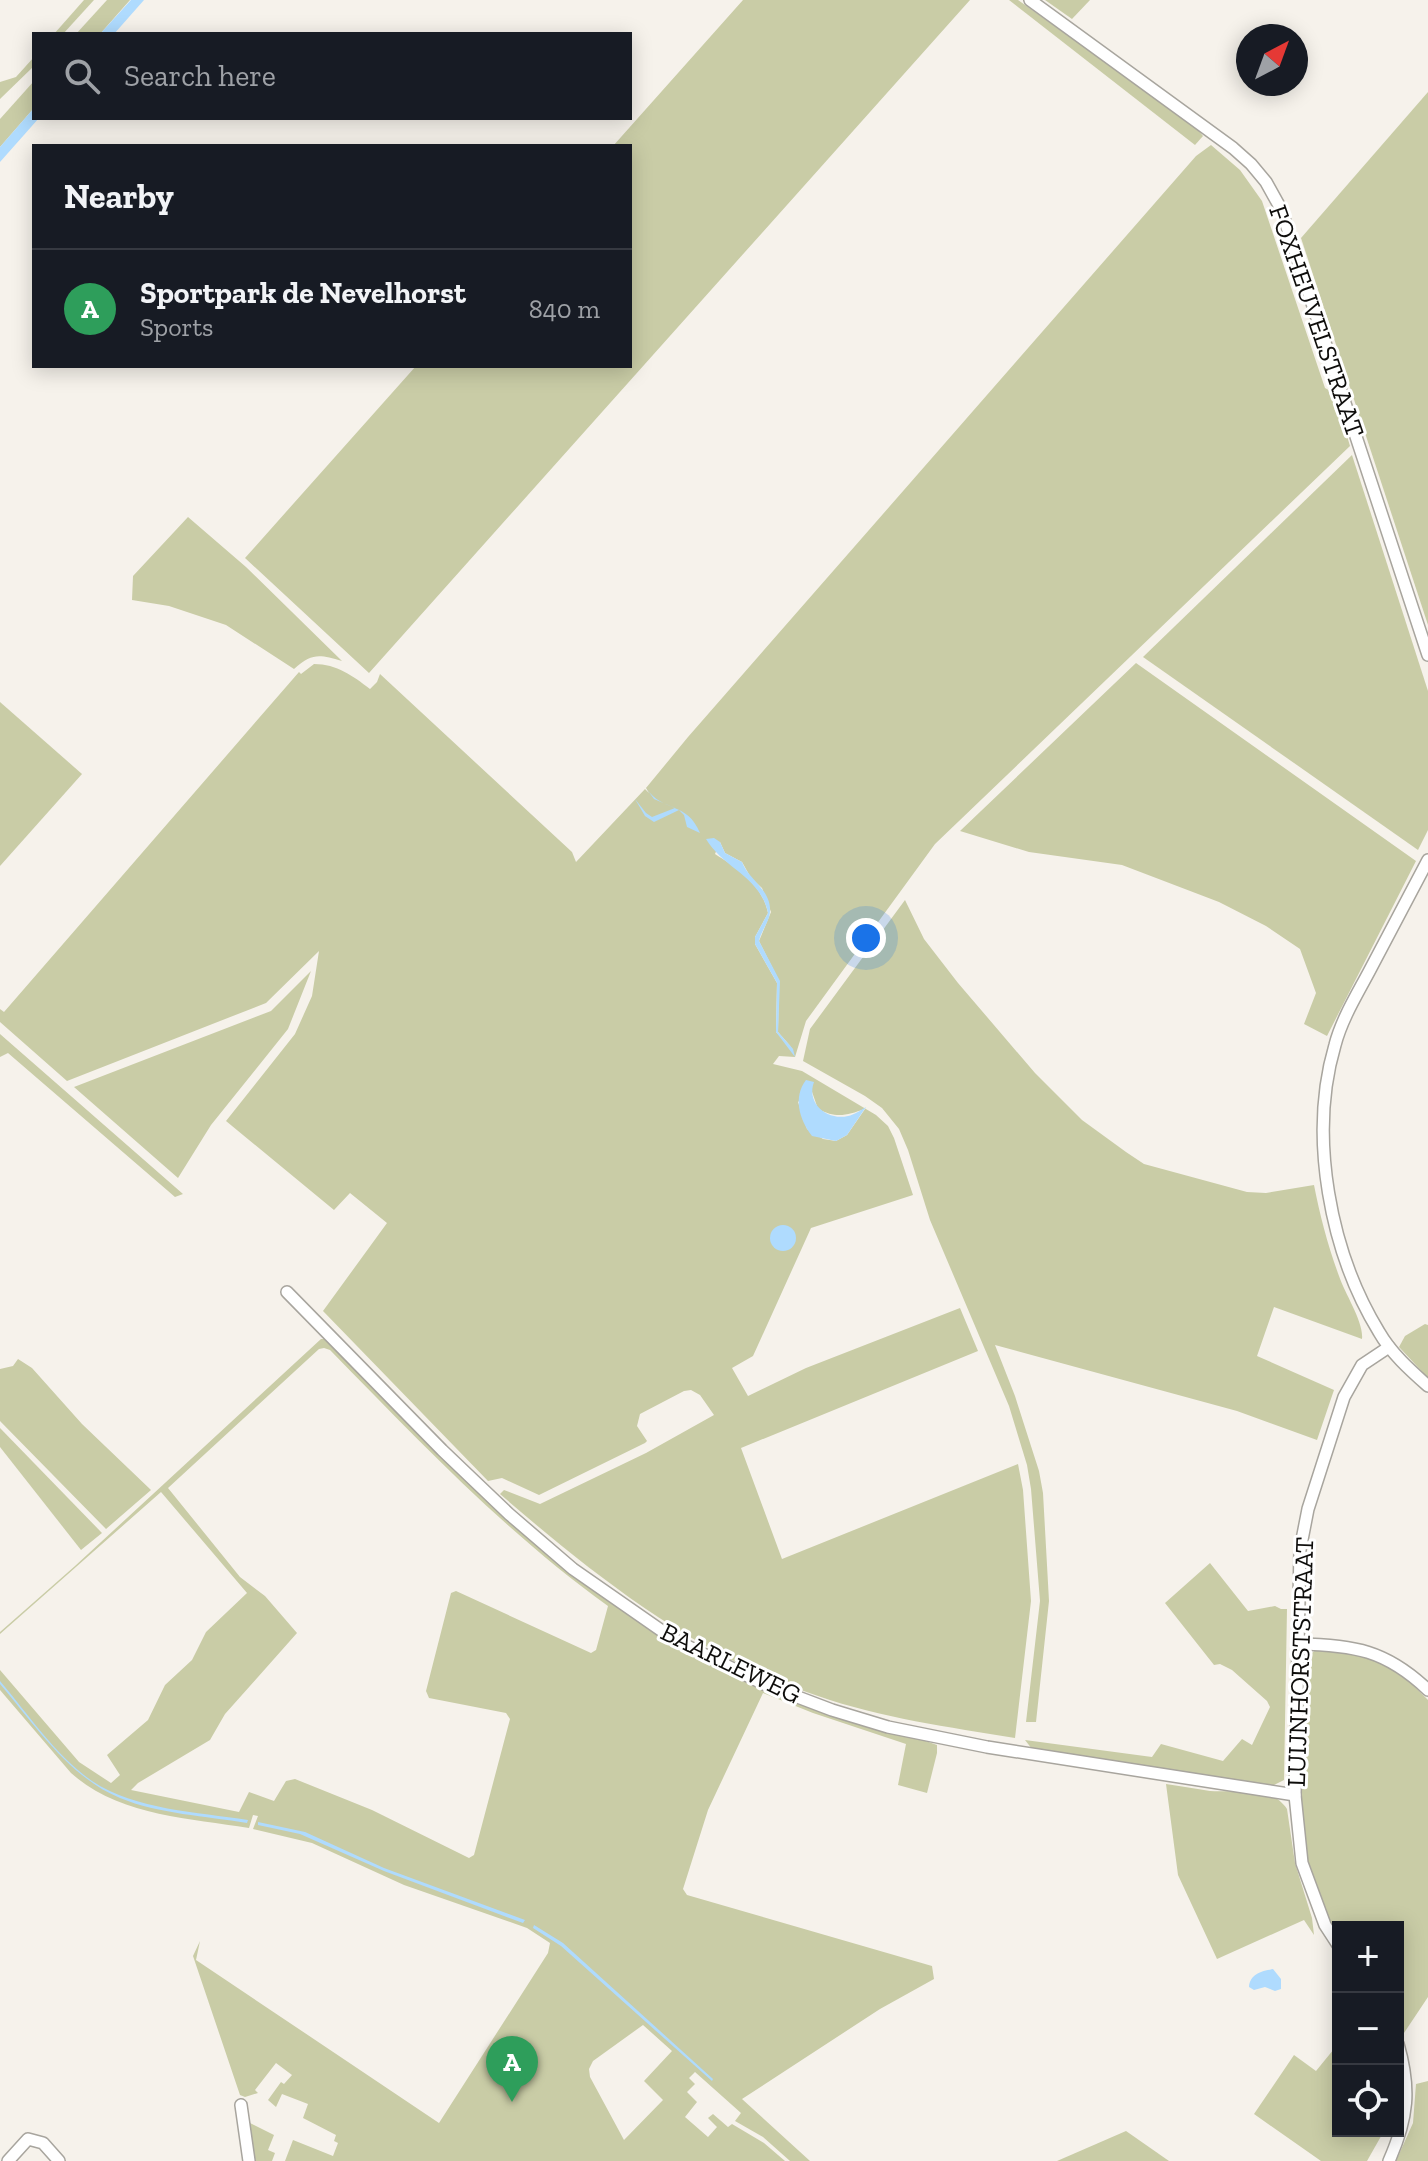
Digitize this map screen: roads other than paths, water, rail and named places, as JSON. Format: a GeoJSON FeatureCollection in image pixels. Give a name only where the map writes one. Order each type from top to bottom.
{"type":"FeatureCollection","features":[{"type":"Feature","properties":{"kind":"street","name":"FOXHEUVELSTRAAT"},"geometry":{"type":"LineString","coordinates":[[1030,0],[1213,133],[1251,164],[1266,182],[1281,209],[1428,655]]}},
{"type":"Feature","properties":{"kind":"street"},"geometry":{"type":"LineString","coordinates":[[1428,860],[1353,1002],[1335,1043],[1323,1122],[1325,1159],[1341,1251],[1361,1298],[1389,1347],[1428,1386]]}},
{"type":"Feature","properties":{"kind":"street","name":"BAARLEWEG"},"geometry":{"type":"LineString","coordinates":[[287,1292],[509,1514],[573,1569],[675,1640],[766,1685],[888,1727],[972,1745],[1295,1795]]}},
{"type":"Feature","properties":{"kind":"street","name":"LUIJNHORSTSTRAAT"},"geometry":{"type":"LineString","coordinates":[[1332,1936],[1302,1863],[1295,1795],[1300,1550],[1308,1509],[1352,1378],[1362,1365],[1389,1347]]}},
{"type":"Feature","properties":{"kind":"street"},"geometry":{"type":"LineString","coordinates":[[1298,1644],[1341,1645],[1373,1652],[1398,1664],[1428,1690]]}},
{"type":"Feature","properties":{"kind":"street"},"geometry":{"type":"LineString","coordinates":[[1389,2161],[1403,2130],[1407,2097],[1404,2064]]}},
{"type":"Feature","properties":{"kind":"street"},"geometry":{"type":"LineString","coordinates":[[241,2105],[249,2161]]}},
{"type":"Feature","properties":{"kind":"street"},"geometry":{"type":"LineString","coordinates":[[8,2161],[28,2139],[43,2143],[59,2161]]}},
{"type":"Feature","properties":{"kind":"water"},"geometry":{"type":"Polygon","coordinates":[[[131,0],[144,0],[116,32],[102,32],[131,0]]]}},
{"type":"Feature","properties":{"kind":"water"},"geometry":{"type":"Polygon","coordinates":[[[32,110],[32,120],[37,120],[0,162],[0,147],[32,110]]]}},
{"type":"Feature","properties":{"kind":"water"},"geometry":{"type":"Polygon","coordinates":[[[635,799],[652,817],[675,808],[679,810],[654,822],[645,816],[635,799]]]}},
{"type":"Feature","properties":{"kind":"water"},"geometry":{"type":"Polygon","coordinates":[[[679,810],[695,823],[700,833],[687,827],[679,810]]]}},
{"type":"Feature","properties":{"kind":"water"},"geometry":{"type":"Polygon","coordinates":[[[714,838],[720,842],[725,853],[742,862],[767,897],[770,915],[759,941],[780,981],[778,1032],[793,1049],[795,1057],[776,1032],[777,983],[755,944],[755,937],[768,913],[764,901],[750,881],[722,858],[706,839],[714,838]]]}},
{"type":"Feature","properties":{"kind":"water"},"geometry":{"type":"Polygon","coordinates":[[[806,1080],[814,1082],[813,1097],[826,1113],[848,1116],[866,1107],[847,1135],[836,1141],[812,1136],[799,1108],[800,1094],[806,1080]]]}},
{"type":"Feature","properties":{"kind":"water"},"geometry":{"type":"Polygon","coordinates":[[[783,1225],[792,1229],[796,1238],[792,1247],[783,1251],[774,1247],[770,1238],[774,1229],[783,1225]]]}},
{"type":"Feature","properties":{"kind":"water"},"geometry":{"type":"Polygon","coordinates":[[[0,1681],[54,1747],[79,1771],[109,1791],[147,1804],[248,1820],[247,1823],[151,1808],[102,1789],[69,1764],[54,1748],[0,1684],[0,1681]]]}},
{"type":"Feature","properties":{"kind":"water"},"geometry":{"type":"Polygon","coordinates":[[[258,1822],[305,1832],[384,1868],[525,1920],[523,1923],[384,1871],[300,1834],[258,1825],[258,1822]]]}},
{"type":"Feature","properties":{"kind":"water"},"geometry":{"type":"Polygon","coordinates":[[[534,1925],[563,1943],[712,2081],[561,1946],[533,1928],[534,1925]]]}},
{"type":"Feature","properties":{"kind":"water"},"geometry":{"type":"Polygon","coordinates":[[[1273,1969],[1281,1979],[1281,1989],[1275,1991],[1265,1987],[1254,1990],[1249,1987],[1254,1976],[1273,1969]]]}},
{"type":"Feature","properties":{"kind":"place","name":"Sportpark de Nevelhorst"},"geometry":{"type":"Point","coordinates":[512,2102]}}]}
